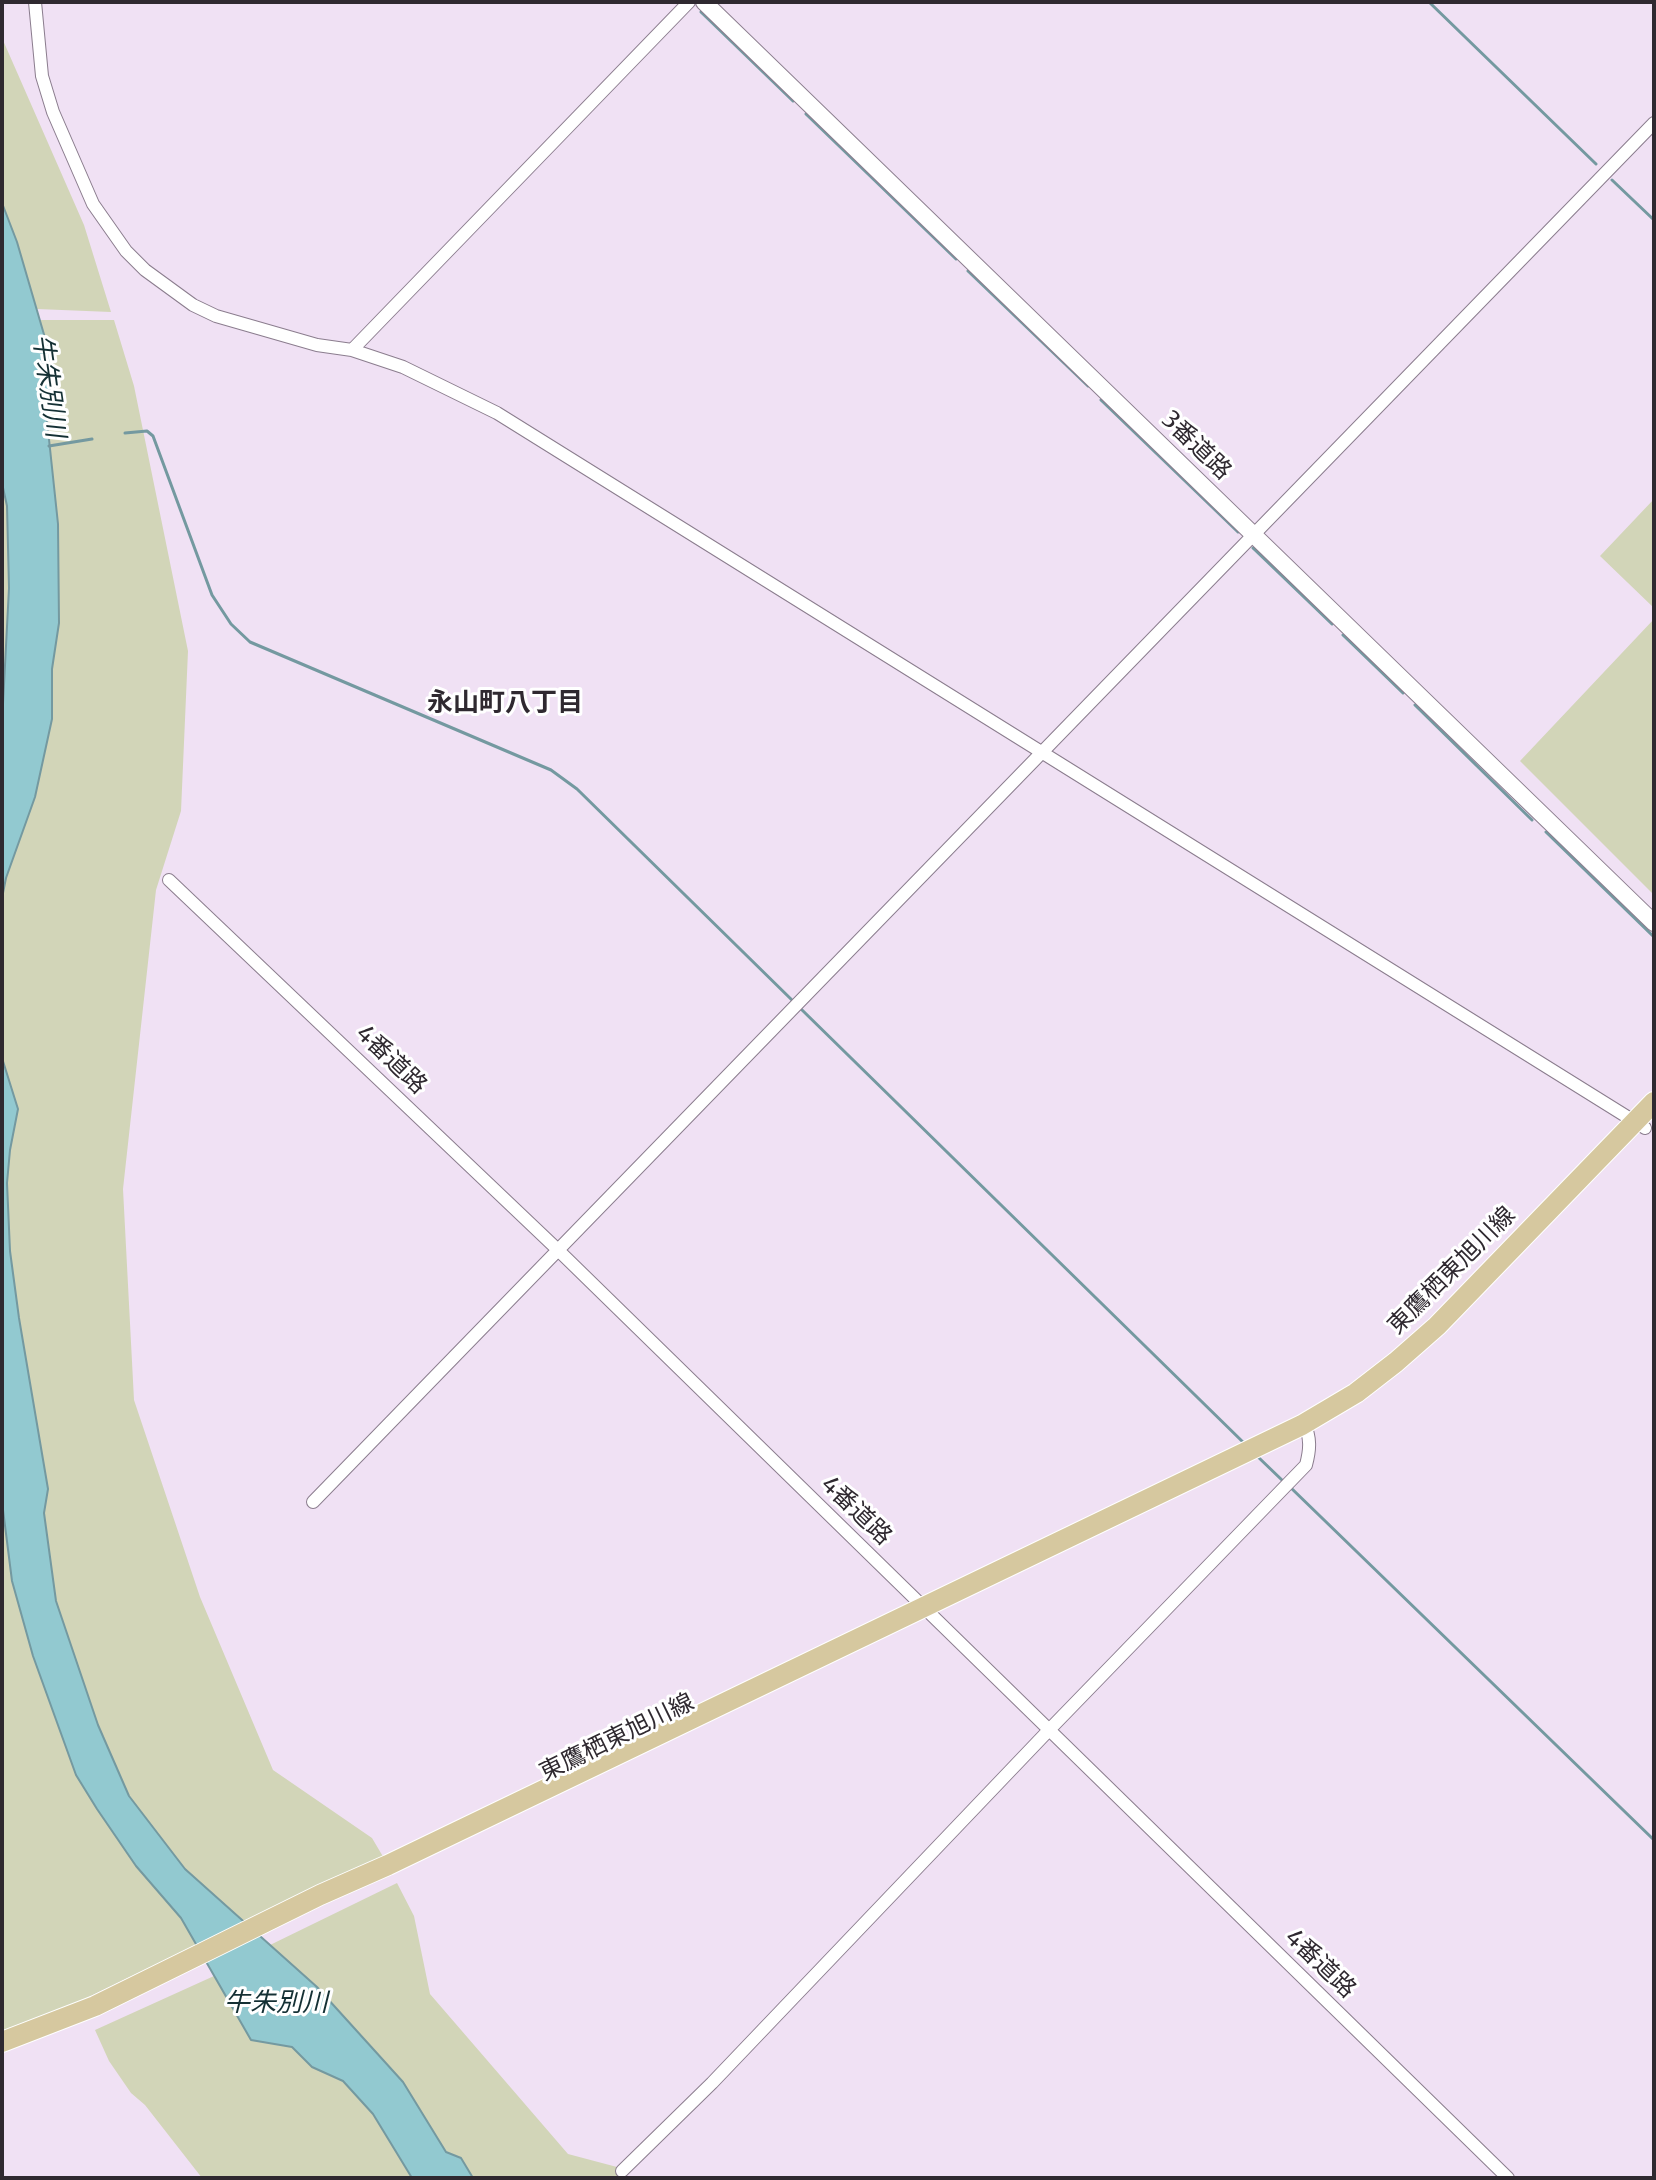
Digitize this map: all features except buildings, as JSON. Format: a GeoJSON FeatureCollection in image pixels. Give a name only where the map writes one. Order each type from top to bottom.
{"type":"FeatureCollection","features":[{"type":"Feature","properties":{"kind":"main road","name":"東鷹栖東旭川線"},"geometry":{"type":"LineString","coordinates":[[2,2054],[74,2029],[122,2000],[388,1865],[927,1612],[1307,1429],[1396,1362],[1437,1326],[1645,1123],[1654,1102]]}},
{"type":"Feature","properties":{"kind":"main road","name":"東鷹栖東旭川線"},"geometry":{"type":"LineString","coordinates":[[2,2042],[122,2000]]}},
{"type":"Feature","properties":{"kind":"street"},"geometry":{"type":"LineString","coordinates":[[35,2],[42,76],[53,112],[93,204],[126,251],[178,295],[216,316],[317,345],[352,350],[403,367],[497,413],[1043,754],[1645,1123]]}},
{"type":"Feature","properties":{"kind":"street"},"geometry":{"type":"LineString","coordinates":[[352,350],[689,2]]}},
{"type":"Feature","properties":{"kind":"street","name":"3番道路"},"geometry":{"type":"LineString","coordinates":[[704,2],[1654,923]]}},
{"type":"Feature","properties":{"kind":"street"},"geometry":{"type":"LineString","coordinates":[[313,1502],[1654,123]]}},
{"type":"Feature","properties":{"kind":"street","name":"4番道路"},"geometry":{"type":"LineString","coordinates":[[169,880],[558,1250],[1508,2178]]}},
{"type":"Feature","properties":{"kind":"street"},"geometry":{"type":"LineString","coordinates":[[622,2171],[712,2083],[1294,1478],[1306,1465],[1310,1452],[1307,1429]]}},
{"type":"Feature","properties":{"kind":"shaded area"},"geometry":{"type":"Polygon","coordinates":[[[2,38],[84,225],[111,312],[37,309],[2,203],[2,38]]]}},
{"type":"Feature","properties":{"kind":"shaded area"},"geometry":{"type":"Polygon","coordinates":[[[40,320],[114,320],[134,386],[188,651],[181,811],[156,890],[123,1189],[134,1400],[200,1597],[273,1770],[372,1838],[388,1865],[252,1929],[185,1869],[129,1796],[98,1725],[56,1601],[44,1513],[48,1489],[10,1251],[7,1183],[10,1150],[2,1058],[2,898],[6,878],[35,797],[52,720],[52,669],[59,623],[58,524],[46,411],[57,379],[40,320]]]}},
{"type":"Feature","properties":{"kind":"shaded area"},"geometry":{"type":"Polygon","coordinates":[[[2,483],[7,506],[9,588],[2,723],[2,483]]]}},
{"type":"Feature","properties":{"kind":"shaded area"},"geometry":{"type":"Polygon","coordinates":[[[1654,499],[1654,608],[1600,556],[1654,499]]]}},
{"type":"Feature","properties":{"kind":"shaded area"},"geometry":{"type":"Polygon","coordinates":[[[1654,619],[1654,895],[1520,761],[1654,619]]]}},
{"type":"Feature","properties":{"kind":"shaded area"},"geometry":{"type":"Polygon","coordinates":[[[2,1502],[12,1581],[33,1656],[76,1775],[136,1866],[181,1918],[196,1945],[70,2006],[2,2031],[4,2009],[2,1502]]]}},
{"type":"Feature","properties":{"kind":"shaded area"},"geometry":{"type":"Polygon","coordinates":[[[397,1883],[414,1916],[430,1994],[568,2154],[617,2167],[626,2178],[473,2178],[461,2158],[446,2152],[403,2082],[317,1987],[270,1945],[397,1883]]]}},
{"type":"Feature","properties":{"kind":"shaded area"},"geometry":{"type":"Polygon","coordinates":[[[214,1976],[251,2039],[292,2047],[312,2067],[343,2081],[373,2114],[412,2178],[202,2178],[145,2105],[131,2093],[109,2061],[95,2030],[214,1976]]]}},
{"type":"Feature","properties":{"kind":"water","name":"牛朱別川"},"geometry":{"type":"Polygon","coordinates":[[[2,203],[17,242],[57,379],[46,411],[58,524],[59,623],[52,669],[52,719],[35,797],[6,878],[2,898],[2,723],[9,588],[7,506],[2,483],[2,203]]]}},
{"type":"Feature","properties":{"kind":"water","name":"牛朱別川"},"geometry":{"type":"Polygon","coordinates":[[[2,1058],[18,1109],[7,1183],[10,1251],[48,1489],[44,1513],[56,1601],[98,1725],[129,1796],[185,1869],[317,1987],[403,2082],[446,2152],[461,2158],[473,2178],[412,2178],[373,2114],[343,2081],[312,2067],[292,2047],[251,2040],[181,1918],[136,1866],[76,1775],[33,1656],[12,1581],[2,1502],[2,1058]]]}},
{"type":"Feature","properties":{"kind":"waterway"},"geometry":{"type":"LineString","coordinates":[[1429,2],[1596,164]]}},
{"type":"Feature","properties":{"kind":"waterway"},"geometry":{"type":"LineString","coordinates":[[701,12],[793,101]]}},
{"type":"Feature","properties":{"kind":"waterway"},"geometry":{"type":"LineString","coordinates":[[806,114],[956,259]]}},
{"type":"Feature","properties":{"kind":"waterway"},"geometry":{"type":"LineString","coordinates":[[1612,180],[1654,220]]}},
{"type":"Feature","properties":{"kind":"waterway"},"geometry":{"type":"LineString","coordinates":[[968,271],[1088,386]]}},
{"type":"Feature","properties":{"kind":"waterway"},"geometry":{"type":"LineString","coordinates":[[1101,400],[1238,532]]}},
{"type":"Feature","properties":{"kind":"waterway"},"geometry":{"type":"LineString","coordinates":[[125,433],[147,431],[153,436],[212,595],[231,624],[250,642],[551,770],[577,789],[795,1003]]}},
{"type":"Feature","properties":{"kind":"waterway"},"geometry":{"type":"LineString","coordinates":[[49,446],[92,439]]}},
{"type":"Feature","properties":{"kind":"waterway"},"geometry":{"type":"LineString","coordinates":[[1253,548],[1332,624]]}},
{"type":"Feature","properties":{"kind":"waterway"},"geometry":{"type":"LineString","coordinates":[[1343,635],[1403,693]]}},
{"type":"Feature","properties":{"kind":"waterway"},"geometry":{"type":"LineString","coordinates":[[1415,705],[1532,820]]}},
{"type":"Feature","properties":{"kind":"waterway"},"geometry":{"type":"LineString","coordinates":[[1546,832],[1654,937]]}},
{"type":"Feature","properties":{"kind":"waterway"},"geometry":{"type":"LineString","coordinates":[[800,1008],[1246,1445]]}},
{"type":"Feature","properties":{"kind":"waterway"},"geometry":{"type":"LineString","coordinates":[[1257,1456],[1283,1481]]}},
{"type":"Feature","properties":{"kind":"waterway"},"geometry":{"type":"LineString","coordinates":[[1289,1486],[1654,1840]]}},
{"type":"Feature","properties":{"kind":"district","name":"永山町八丁目"},"geometry":{"type":"Point","coordinates":[505,704]}}]}
